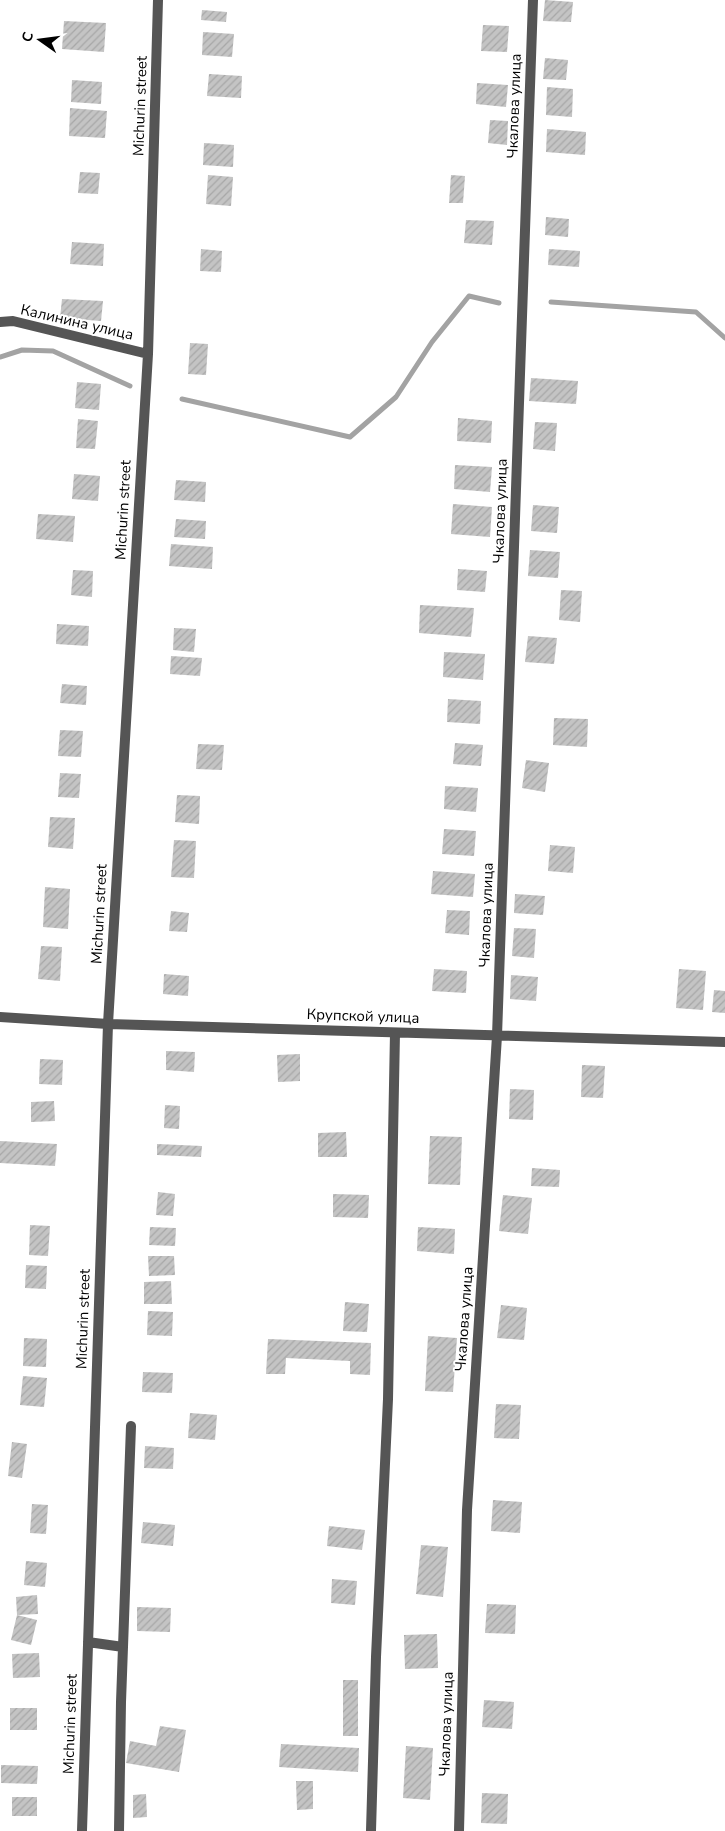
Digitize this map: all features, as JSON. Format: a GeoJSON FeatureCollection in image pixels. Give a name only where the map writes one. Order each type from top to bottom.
{"type":"FeatureCollection","features":[{"type":"Feature","properties":{"kind":"street","name":"Michurin street"},"geometry":{"type":"LineString","coordinates":[[82,1831],[108,1024],[148,354],[158,0]]}},
{"type":"Feature","properties":{"kind":"street","name":"Чкалова улица"},"geometry":{"type":"LineString","coordinates":[[458,1831],[467,1510],[497,1036],[532,0]]}},
{"type":"Feature","properties":{"kind":"street","name":"Калинина улица"},"geometry":{"type":"LineString","coordinates":[[0,322],[13,321],[148,354]]}},
{"type":"Feature","properties":{"kind":"street","name":"Крупской улица"},"geometry":{"type":"LineString","coordinates":[[0,1017],[108,1024],[725,1042]]}},
{"type":"Feature","properties":{"kind":"street"},"geometry":{"type":"LineString","coordinates":[[371,1831],[388,1399],[395,1032]]}},
{"type":"Feature","properties":{"kind":"street"},"geometry":{"type":"LineString","coordinates":[[119,1831],[131,1426]]}},
{"type":"Feature","properties":{"kind":"street"},"geometry":{"type":"LineString","coordinates":[[88,1642],[123,1647]]}},
{"type":"Feature","properties":{"kind":"building"},"geometry":{"type":"Polygon","coordinates":[[[545,0],[573,2],[571,22],[543,21],[545,0]]]}},
{"type":"Feature","properties":{"kind":"building"},"geometry":{"type":"Polygon","coordinates":[[[202,10],[227,12],[226,22],[201,20],[202,10]]]}},
{"type":"Feature","properties":{"kind":"building"},"geometry":{"type":"Polygon","coordinates":[[[64,21],[106,23],[104,52],[62,49],[64,21]]]}},
{"type":"Feature","properties":{"kind":"building"},"geometry":{"type":"Polygon","coordinates":[[[483,25],[509,26],[507,52],[481,51],[483,25]]]}},
{"type":"Feature","properties":{"kind":"building"},"geometry":{"type":"Polygon","coordinates":[[[203,32],[234,34],[232,57],[202,55],[203,32]]]}},
{"type":"Feature","properties":{"kind":"building"},"geometry":{"type":"Polygon","coordinates":[[[545,58],[568,60],[566,80],[543,79],[545,58]]]}},
{"type":"Feature","properties":{"kind":"building"},"geometry":{"type":"Polygon","coordinates":[[[209,74],[242,76],[241,98],[207,96],[209,74]]]}},
{"type":"Feature","properties":{"kind":"building"},"geometry":{"type":"Polygon","coordinates":[[[72,80],[102,82],[101,104],[71,102],[72,80]]]}},
{"type":"Feature","properties":{"kind":"building"},"geometry":{"type":"Polygon","coordinates":[[[477,83],[508,85],[506,107],[476,104],[477,83]]]}},
{"type":"Feature","properties":{"kind":"building"},"geometry":{"type":"Polygon","coordinates":[[[547,87],[573,89],[572,117],[546,115],[547,87]]]}},
{"type":"Feature","properties":{"kind":"building"},"geometry":{"type":"Polygon","coordinates":[[[70,108],[107,111],[105,138],[69,136],[70,108]]]}},
{"type":"Feature","properties":{"kind":"building"},"geometry":{"type":"Polygon","coordinates":[[[490,120],[508,121],[507,145],[488,143],[490,120]]]}},
{"type":"Feature","properties":{"kind":"building"},"geometry":{"type":"Polygon","coordinates":[[[547,129],[586,132],[585,155],[546,152],[547,129]]]}},
{"type":"Feature","properties":{"kind":"building"},"geometry":{"type":"Polygon","coordinates":[[[204,143],[234,145],[233,167],[203,165],[204,143]]]}},
{"type":"Feature","properties":{"kind":"building"},"geometry":{"type":"Polygon","coordinates":[[[80,172],[100,173],[98,194],[78,193],[80,172]]]}},
{"type":"Feature","properties":{"kind":"building"},"geometry":{"type":"Polygon","coordinates":[[[208,175],[233,177],[231,206],[206,204],[208,175]]]}},
{"type":"Feature","properties":{"kind":"building"},"geometry":{"type":"Polygon","coordinates":[[[451,175],[465,176],[463,203],[449,203],[451,175]]]}},
{"type":"Feature","properties":{"kind":"building"},"geometry":{"type":"Polygon","coordinates":[[[546,217],[569,219],[568,237],[545,235],[546,217]]]}},
{"type":"Feature","properties":{"kind":"building"},"geometry":{"type":"Polygon","coordinates":[[[466,220],[494,221],[492,245],[464,243],[466,220]]]}},
{"type":"Feature","properties":{"kind":"building"},"geometry":{"type":"Polygon","coordinates":[[[72,242],[104,244],[103,266],[70,264],[72,242]]]}},
{"type":"Feature","properties":{"kind":"building"},"geometry":{"type":"Polygon","coordinates":[[[201,249],[222,251],[221,272],[200,271],[201,249]]]}},
{"type":"Feature","properties":{"kind":"building"},"geometry":{"type":"Polygon","coordinates":[[[549,249],[580,251],[579,267],[548,265],[549,249]]]}},
{"type":"Feature","properties":{"kind":"building"},"geometry":{"type":"Polygon","coordinates":[[[62,299],[103,301],[101,321],[60,318],[62,299]]]}},
{"type":"Feature","properties":{"kind":"building"},"geometry":{"type":"Polygon","coordinates":[[[190,343],[208,344],[206,375],[188,374],[190,343]]]}},
{"type":"Feature","properties":{"kind":"building"},"geometry":{"type":"Polygon","coordinates":[[[531,378],[578,381],[576,404],[529,401],[531,378]]]}},
{"type":"Feature","properties":{"kind":"building"},"geometry":{"type":"Polygon","coordinates":[[[77,382],[101,384],[99,410],[75,408],[77,382]]]}},
{"type":"Feature","properties":{"kind":"building"},"geometry":{"type":"Polygon","coordinates":[[[458,418],[492,421],[491,443],[457,441],[458,418]]]}},
{"type":"Feature","properties":{"kind":"building"},"geometry":{"type":"Polygon","coordinates":[[[78,419],[98,421],[95,449],[76,448],[78,419]]]}},
{"type":"Feature","properties":{"kind":"building"},"geometry":{"type":"Polygon","coordinates":[[[535,422],[557,423],[555,451],[533,449],[535,422]]]}},
{"type":"Feature","properties":{"kind":"building"},"geometry":{"type":"Polygon","coordinates":[[[455,465],[492,467],[490,492],[454,489],[455,465]]]}},
{"type":"Feature","properties":{"kind":"building"},"geometry":{"type":"Polygon","coordinates":[[[74,474],[100,476],[98,501],[72,499],[74,474]]]}},
{"type":"Feature","properties":{"kind":"building"},"geometry":{"type":"Polygon","coordinates":[[[176,480],[206,482],[205,502],[174,500],[176,480]]]}},
{"type":"Feature","properties":{"kind":"building"},"geometry":{"type":"Polygon","coordinates":[[[453,504],[492,507],[490,537],[451,534],[453,504]]]}},
{"type":"Feature","properties":{"kind":"building"},"geometry":{"type":"Polygon","coordinates":[[[533,505],[559,507],[557,533],[531,531],[533,505]]]}},
{"type":"Feature","properties":{"kind":"building"},"geometry":{"type":"Polygon","coordinates":[[[38,514],[75,516],[73,542],[36,539],[38,514]]]}},
{"type":"Feature","properties":{"kind":"building"},"geometry":{"type":"Polygon","coordinates":[[[176,519],[206,521],[205,539],[174,537],[176,519]]]}},
{"type":"Feature","properties":{"kind":"building"},"geometry":{"type":"Polygon","coordinates":[[[171,544],[213,547],[212,569],[169,566],[171,544]]]}},
{"type":"Feature","properties":{"kind":"building"},"geometry":{"type":"Polygon","coordinates":[[[530,550],[560,552],[558,578],[528,576],[530,550]]]}},
{"type":"Feature","properties":{"kind":"building"},"geometry":{"type":"Polygon","coordinates":[[[458,569],[487,571],[485,592],[457,590],[458,569]]]}},
{"type":"Feature","properties":{"kind":"building"},"geometry":{"type":"Polygon","coordinates":[[[73,570],[93,571],[92,597],[71,595],[73,570]]]}},
{"type":"Feature","properties":{"kind":"building"},"geometry":{"type":"Polygon","coordinates":[[[561,590],[582,591],[580,622],[559,620],[561,590]]]}},
{"type":"Feature","properties":{"kind":"building"},"geometry":{"type":"Polygon","coordinates":[[[420,605],[474,608],[471,637],[419,633],[420,605]]]}},
{"type":"Feature","properties":{"kind":"building"},"geometry":{"type":"Polygon","coordinates":[[[57,624],[89,626],[88,646],[56,644],[57,624]]]}},
{"type":"Feature","properties":{"kind":"building"},"geometry":{"type":"Polygon","coordinates":[[[174,628],[196,629],[194,652],[173,650],[174,628]]]}},
{"type":"Feature","properties":{"kind":"building"},"geometry":{"type":"Polygon","coordinates":[[[528,636],[557,638],[554,664],[525,662],[528,636]]]}},
{"type":"Feature","properties":{"kind":"building"},"geometry":{"type":"Polygon","coordinates":[[[444,652],[485,654],[483,680],[443,677],[444,652]]]}},
{"type":"Feature","properties":{"kind":"building"},"geometry":{"type":"Polygon","coordinates":[[[171,656],[202,658],[200,676],[170,674],[171,656]]]}},
{"type":"Feature","properties":{"kind":"building"},"geometry":{"type":"Polygon","coordinates":[[[62,684],[87,686],[86,705],[60,703],[62,684]]]}},
{"type":"Feature","properties":{"kind":"building"},"geometry":{"type":"Polygon","coordinates":[[[448,699],[481,701],[480,724],[447,722],[448,699]]]}},
{"type":"Feature","properties":{"kind":"building"},"geometry":{"type":"Polygon","coordinates":[[[554,718],[588,719],[587,747],[553,745],[554,718]]]}},
{"type":"Feature","properties":{"kind":"building"},"geometry":{"type":"Polygon","coordinates":[[[60,730],[83,731],[81,757],[58,756],[60,730]]]}},
{"type":"Feature","properties":{"kind":"building"},"geometry":{"type":"Polygon","coordinates":[[[455,743],[483,745],[481,766],[453,764],[455,743]]]}},
{"type":"Feature","properties":{"kind":"building"},"geometry":{"type":"Polygon","coordinates":[[[198,744],[224,745],[222,770],[196,769],[198,744]]]}},
{"type":"Feature","properties":{"kind":"building"},"geometry":{"type":"Polygon","coordinates":[[[526,760],[549,763],[545,792],[522,788],[526,760]]]}},
{"type":"Feature","properties":{"kind":"building"},"geometry":{"type":"Polygon","coordinates":[[[60,773],[81,774],[79,798],[58,797],[60,773]]]}},
{"type":"Feature","properties":{"kind":"building"},"geometry":{"type":"Polygon","coordinates":[[[445,786],[478,788],[476,812],[444,809],[445,786]]]}},
{"type":"Feature","properties":{"kind":"building"},"geometry":{"type":"Polygon","coordinates":[[[177,795],[200,796],[199,824],[175,822],[177,795]]]}},
{"type":"Feature","properties":{"kind":"building"},"geometry":{"type":"Polygon","coordinates":[[[50,817],[75,818],[73,849],[48,847],[50,817]]]}},
{"type":"Feature","properties":{"kind":"building"},"geometry":{"type":"Polygon","coordinates":[[[444,829],[476,831],[474,856],[442,854],[444,829]]]}},
{"type":"Feature","properties":{"kind":"building"},"geometry":{"type":"Polygon","coordinates":[[[174,840],[196,841],[194,878],[171,877],[174,840]]]}},
{"type":"Feature","properties":{"kind":"building"},"geometry":{"type":"Polygon","coordinates":[[[550,845],[575,847],[573,873],[548,871],[550,845]]]}},
{"type":"Feature","properties":{"kind":"building"},"geometry":{"type":"Polygon","coordinates":[[[433,871],[475,874],[473,897],[431,894],[433,871]]]}},
{"type":"Feature","properties":{"kind":"building"},"geometry":{"type":"Polygon","coordinates":[[[45,887],[70,889],[68,929],[43,927],[45,887]]]}},
{"type":"Feature","properties":{"kind":"building"},"geometry":{"type":"Polygon","coordinates":[[[515,894],[545,896],[543,915],[514,913],[515,894]]]}},
{"type":"Feature","properties":{"kind":"building"},"geometry":{"type":"Polygon","coordinates":[[[447,910],[470,911],[469,935],[445,933],[447,910]]]}},
{"type":"Feature","properties":{"kind":"building"},"geometry":{"type":"Polygon","coordinates":[[[171,911],[189,913],[187,932],[169,931],[171,911]]]}},
{"type":"Feature","properties":{"kind":"building"},"geometry":{"type":"Polygon","coordinates":[[[514,928],[536,929],[534,958],[512,956],[514,928]]]}},
{"type":"Feature","properties":{"kind":"building"},"geometry":{"type":"Polygon","coordinates":[[[41,946],[62,947],[60,981],[38,979],[41,946]]]}},
{"type":"Feature","properties":{"kind":"building"},"geometry":{"type":"Polygon","coordinates":[[[434,969],[467,971],[466,993],[432,991],[434,969]]]}},
{"type":"Feature","properties":{"kind":"building"},"geometry":{"type":"Polygon","coordinates":[[[679,969],[706,971],[703,1010],[676,1008],[679,969]]]}},
{"type":"Feature","properties":{"kind":"building"},"geometry":{"type":"Polygon","coordinates":[[[164,974],[189,976],[188,996],[163,994],[164,974]]]}},
{"type":"Feature","properties":{"kind":"building"},"geometry":{"type":"Polygon","coordinates":[[[511,975],[538,977],[536,1001],[510,999],[511,975]]]}},
{"type":"Feature","properties":{"kind":"building"},"geometry":{"type":"Polygon","coordinates":[[[714,990],[725,991],[725,1013],[712,1012],[714,990]]]}},
{"type":"Feature","properties":{"kind":"building"},"geometry":{"type":"Polygon","coordinates":[[[166,1051],[195,1052],[194,1072],[166,1070],[166,1051]]]}},
{"type":"Feature","properties":{"kind":"building"},"geometry":{"type":"Polygon","coordinates":[[[300,1054],[300,1081],[278,1082],[277,1055],[300,1054]]]}},
{"type":"Feature","properties":{"kind":"building"},"geometry":{"type":"Polygon","coordinates":[[[40,1059],[63,1060],[62,1085],[39,1084],[40,1059]]]}},
{"type":"Feature","properties":{"kind":"building"},"geometry":{"type":"Polygon","coordinates":[[[582,1065],[605,1066],[603,1098],[581,1097],[582,1065]]]}},
{"type":"Feature","properties":{"kind":"building"},"geometry":{"type":"Polygon","coordinates":[[[510,1089],[534,1090],[533,1120],[509,1119],[510,1089]]]}},
{"type":"Feature","properties":{"kind":"building"},"geometry":{"type":"Polygon","coordinates":[[[54,1101],[55,1121],[31,1122],[31,1102],[54,1101]]]}},
{"type":"Feature","properties":{"kind":"building"},"geometry":{"type":"Polygon","coordinates":[[[165,1105],[180,1106],[179,1129],[164,1128],[165,1105]]]}},
{"type":"Feature","properties":{"kind":"building"},"geometry":{"type":"Polygon","coordinates":[[[346,1132],[347,1157],[318,1157],[318,1133],[346,1132]]]}},
{"type":"Feature","properties":{"kind":"building"},"geometry":{"type":"Polygon","coordinates":[[[430,1136],[462,1137],[460,1185],[428,1184],[430,1136]]]}},
{"type":"Feature","properties":{"kind":"building"},"geometry":{"type":"Polygon","coordinates":[[[0,1141],[57,1144],[55,1166],[0,1163],[0,1141]]]}},
{"type":"Feature","properties":{"kind":"building"},"geometry":{"type":"Polygon","coordinates":[[[157,1144],[202,1146],[201,1157],[157,1155],[157,1144]]]}},
{"type":"Feature","properties":{"kind":"building"},"geometry":{"type":"Polygon","coordinates":[[[532,1168],[560,1170],[559,1187],[531,1186],[532,1168]]]}},
{"type":"Feature","properties":{"kind":"building"},"geometry":{"type":"Polygon","coordinates":[[[158,1192],[175,1194],[173,1216],[156,1215],[158,1192]]]}},
{"type":"Feature","properties":{"kind":"building"},"geometry":{"type":"Polygon","coordinates":[[[333,1194],[369,1195],[368,1218],[333,1217],[333,1194]]]}},
{"type":"Feature","properties":{"kind":"building"},"geometry":{"type":"Polygon","coordinates":[[[503,1195],[532,1198],[528,1234],[499,1231],[503,1195]]]}},
{"type":"Feature","properties":{"kind":"building"},"geometry":{"type":"Polygon","coordinates":[[[30,1225],[50,1226],[48,1256],[29,1255],[30,1225]]]}},
{"type":"Feature","properties":{"kind":"building"},"geometry":{"type":"Polygon","coordinates":[[[150,1227],[176,1228],[175,1246],[149,1245],[150,1227]]]}},
{"type":"Feature","properties":{"kind":"building"},"geometry":{"type":"Polygon","coordinates":[[[418,1227],[455,1229],[454,1254],[417,1251],[418,1227]]]}},
{"type":"Feature","properties":{"kind":"building"},"geometry":{"type":"Polygon","coordinates":[[[148,1256],[174,1256],[175,1275],[149,1276],[148,1256]]]}},
{"type":"Feature","properties":{"kind":"building"},"geometry":{"type":"Polygon","coordinates":[[[26,1265],[47,1266],[46,1289],[25,1288],[26,1265]]]}},
{"type":"Feature","properties":{"kind":"building"},"geometry":{"type":"Polygon","coordinates":[[[171,1281],[172,1304],[144,1304],[144,1282],[171,1281]]]}},
{"type":"Feature","properties":{"kind":"building"},"geometry":{"type":"Polygon","coordinates":[[[345,1302],[369,1304],[367,1332],[343,1331],[345,1302]]]}},
{"type":"Feature","properties":{"kind":"building"},"geometry":{"type":"Polygon","coordinates":[[[501,1305],[527,1308],[524,1340],[497,1338],[501,1305]]]}},
{"type":"Feature","properties":{"kind":"building"},"geometry":{"type":"Polygon","coordinates":[[[148,1311],[173,1312],[172,1336],[147,1335],[148,1311]]]}},
{"type":"Feature","properties":{"kind":"building"},"geometry":{"type":"Polygon","coordinates":[[[428,1336],[457,1338],[453,1392],[425,1391],[428,1336]]]}},
{"type":"Feature","properties":{"kind":"building"},"geometry":{"type":"Polygon","coordinates":[[[24,1338],[47,1339],[46,1367],[23,1366],[24,1338]]]}},
{"type":"Feature","properties":{"kind":"building"},"geometry":{"type":"Polygon","coordinates":[[[268,1339],[371,1343],[370,1375],[350,1374],[350,1361],[286,1358],[285,1374],[266,1374],[268,1339]]]}},
{"type":"Feature","properties":{"kind":"building"},"geometry":{"type":"Polygon","coordinates":[[[143,1372],[173,1373],[172,1393],[142,1392],[143,1372]]]}},
{"type":"Feature","properties":{"kind":"building"},"geometry":{"type":"Polygon","coordinates":[[[23,1376],[47,1378],[44,1407],[20,1405],[23,1376]]]}},
{"type":"Feature","properties":{"kind":"building"},"geometry":{"type":"Polygon","coordinates":[[[496,1404],[521,1405],[519,1439],[494,1438],[496,1404]]]}},
{"type":"Feature","properties":{"kind":"building"},"geometry":{"type":"Polygon","coordinates":[[[190,1413],[217,1415],[215,1440],[188,1438],[190,1413]]]}},
{"type":"Feature","properties":{"kind":"building"},"geometry":{"type":"Polygon","coordinates":[[[12,1442],[27,1444],[22,1478],[8,1476],[12,1442]]]}},
{"type":"Feature","properties":{"kind":"building"},"geometry":{"type":"Polygon","coordinates":[[[145,1446],[174,1448],[173,1469],[144,1468],[145,1446]]]}},
{"type":"Feature","properties":{"kind":"building"},"geometry":{"type":"Polygon","coordinates":[[[493,1500],[522,1502],[520,1533],[491,1531],[493,1500]]]}},
{"type":"Feature","properties":{"kind":"building"},"geometry":{"type":"Polygon","coordinates":[[[32,1504],[48,1505],[46,1534],[30,1533],[32,1504]]]}},
{"type":"Feature","properties":{"kind":"building"},"geometry":{"type":"Polygon","coordinates":[[[143,1522],[175,1525],[173,1546],[141,1543],[143,1522]]]}},
{"type":"Feature","properties":{"kind":"building"},"geometry":{"type":"Polygon","coordinates":[[[329,1526],[365,1530],[362,1550],[327,1546],[329,1526]]]}},
{"type":"Feature","properties":{"kind":"building"},"geometry":{"type":"Polygon","coordinates":[[[421,1545],[448,1547],[443,1597],[416,1594],[421,1545]]]}},
{"type":"Feature","properties":{"kind":"building"},"geometry":{"type":"Polygon","coordinates":[[[26,1561],[47,1563],[45,1587],[24,1585],[26,1561]]]}},
{"type":"Feature","properties":{"kind":"building"},"geometry":{"type":"Polygon","coordinates":[[[332,1579],[357,1581],[355,1605],[331,1603],[332,1579]]]}},
{"type":"Feature","properties":{"kind":"building"},"geometry":{"type":"Polygon","coordinates":[[[37,1595],[38,1614],[17,1615],[16,1597],[37,1595]]]}},
{"type":"Feature","properties":{"kind":"building"},"geometry":{"type":"Polygon","coordinates":[[[487,1604],[516,1605],[515,1634],[485,1633],[487,1604]]]}},
{"type":"Feature","properties":{"kind":"building"},"geometry":{"type":"Polygon","coordinates":[[[137,1607],[171,1608],[170,1632],[137,1631],[137,1607]]]}},
{"type":"Feature","properties":{"kind":"building"},"geometry":{"type":"Polygon","coordinates":[[[17,1615],[37,1620],[31,1645],[11,1640],[17,1615]]]}},
{"type":"Feature","properties":{"kind":"building"},"geometry":{"type":"Polygon","coordinates":[[[437,1634],[438,1668],[405,1669],[404,1635],[437,1634]]]}},
{"type":"Feature","properties":{"kind":"building"},"geometry":{"type":"Polygon","coordinates":[[[39,1653],[40,1677],[13,1678],[12,1654],[39,1653]]]}},
{"type":"Feature","properties":{"kind":"building"},"geometry":{"type":"Polygon","coordinates":[[[343,1680],[358,1680],[358,1736],[343,1736],[343,1680]]]}},
{"type":"Feature","properties":{"kind":"building"},"geometry":{"type":"Polygon","coordinates":[[[484,1700],[514,1702],[512,1729],[482,1727],[484,1700]]]}},
{"type":"Feature","properties":{"kind":"building"},"geometry":{"type":"Polygon","coordinates":[[[10,1708],[37,1708],[37,1730],[10,1730],[10,1708]]]}},
{"type":"Feature","properties":{"kind":"building"},"geometry":{"type":"Polygon","coordinates":[[[160,1726],[186,1730],[179,1772],[126,1763],[130,1741],[156,1746],[160,1726]]]}},
{"type":"Feature","properties":{"kind":"building"},"geometry":{"type":"Polygon","coordinates":[[[281,1744],[359,1748],[358,1772],[279,1767],[281,1744]]]}},
{"type":"Feature","properties":{"kind":"building"},"geometry":{"type":"Polygon","coordinates":[[[406,1746],[433,1748],[430,1800],[403,1798],[406,1746]]]}},
{"type":"Feature","properties":{"kind":"building"},"geometry":{"type":"Polygon","coordinates":[[[1,1765],[38,1766],[37,1784],[1,1783],[1,1765]]]}},
{"type":"Feature","properties":{"kind":"building"},"geometry":{"type":"Polygon","coordinates":[[[296,1781],[313,1781],[313,1809],[297,1810],[296,1781]]]}},
{"type":"Feature","properties":{"kind":"building"},"geometry":{"type":"Polygon","coordinates":[[[482,1793],[508,1794],[507,1824],[481,1823],[482,1793]]]}},
{"type":"Feature","properties":{"kind":"building"},"geometry":{"type":"Polygon","coordinates":[[[146,1794],[147,1817],[133,1818],[133,1795],[146,1794]]]}},
{"type":"Feature","properties":{"kind":"building"},"geometry":{"type":"Polygon","coordinates":[[[12,1797],[37,1797],[37,1816],[12,1816],[12,1797]]]}},
{"type":"Feature","properties":{"kind":"waterway"},"geometry":{"type":"LineString","coordinates":[[182,399],[350,437],[396,397],[432,342],[469,296],[499,303]]}},
{"type":"Feature","properties":{"kind":"waterway"},"geometry":{"type":"LineString","coordinates":[[551,302],[696,312],[725,338]]}},
{"type":"Feature","properties":{"kind":"waterway"},"geometry":{"type":"LineString","coordinates":[[0,357],[22,350],[53,351],[130,386]]}}]}
